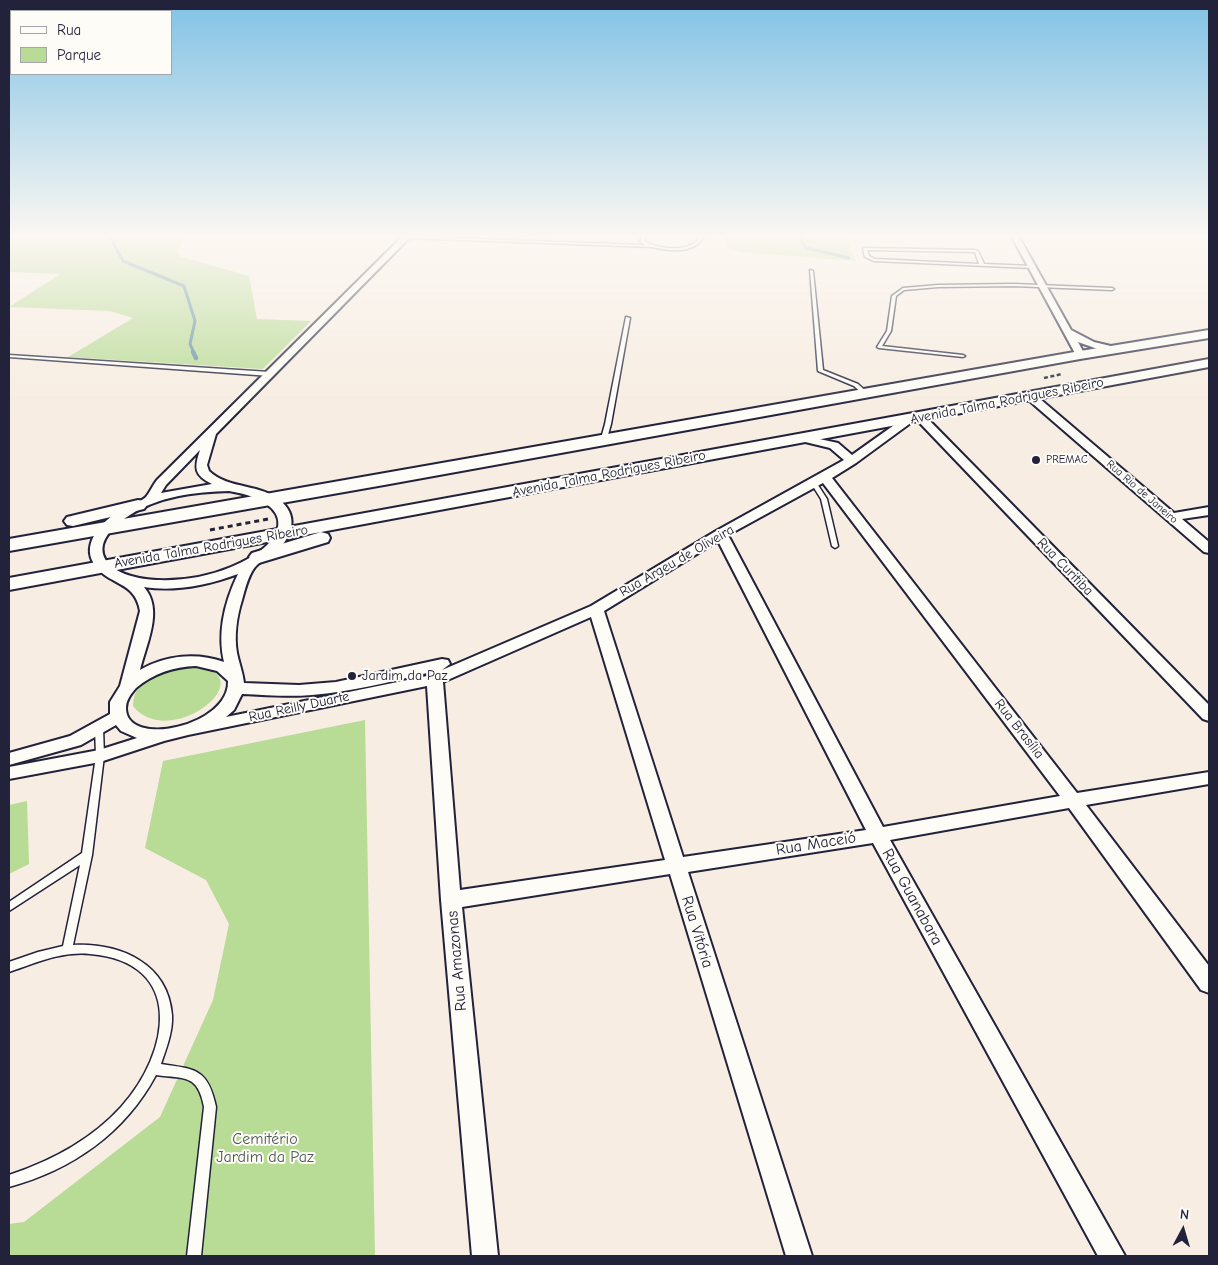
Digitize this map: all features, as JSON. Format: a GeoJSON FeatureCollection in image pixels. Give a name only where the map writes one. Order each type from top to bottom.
{"type":"FeatureCollection","features":[{"type":"Feature","properties":{"kind":"main road"},"geometry":{"type":"LineString","coordinates":[[9,545],[603,442],[1080,355],[1209,334]]}},
{"type":"Feature","properties":{"kind":"main road","name":"Avenida Talma Rodrigues Ribeiro"},"geometry":{"type":"LineString","coordinates":[[9,584],[800,438],[914,419],[1029,395],[1209,363]]}},
{"type":"Feature","properties":{"kind":"main road"},"geometry":{"type":"LineString","coordinates":[[9,540],[64,523],[144,503]]}},
{"type":"Feature","properties":{"kind":"main road"},"geometry":{"type":"LineString","coordinates":[[255,560],[328,536],[373,518]]}},
{"type":"Feature","properties":{"kind":"street"},"geometry":{"type":"LineString","coordinates":[[144,503],[161,483],[347,296]]}},
{"type":"Feature","properties":{"kind":"street"},"geometry":{"type":"LineString","coordinates":[[1048,296],[1080,355]]}},
{"type":"Feature","properties":{"kind":"street"},"geometry":{"type":"LineString","coordinates":[[1066,329],[1081,342],[1099,348],[1116,350]]}},
{"type":"Feature","properties":{"kind":"street","name":"Rua Rio de Janeiro"},"geometry":{"type":"LineString","coordinates":[[1029,395],[1209,549]]}},
{"type":"Feature","properties":{"kind":"street","name":"Rua Argeu de Oliveira"},"geometry":{"type":"LineString","coordinates":[[497,653],[596,608],[852,461],[914,419]]}},
{"type":"Feature","properties":{"kind":"street","name":"Rua Curitiba"},"geometry":{"type":"LineString","coordinates":[[914,419],[1209,715]]}},
{"type":"Feature","properties":{"kind":"street"},"geometry":{"type":"LineString","coordinates":[[121,578],[143,583],[184,583],[212,578],[255,560],[274,546],[283,534],[286,517],[281,508],[272,499],[258,493],[216,482],[201,470],[212,432]]}},
{"type":"Feature","properties":{"kind":"street"},"geometry":{"type":"LineString","coordinates":[[800,438],[834,445],[852,461]]}},
{"type":"Feature","properties":{"kind":"street","name":"Rua Brasília"},"geometry":{"type":"LineString","coordinates":[[820,480],[1073,800],[1209,983]]}},
{"type":"Feature","properties":{"kind":"street"},"geometry":{"type":"LineString","coordinates":[[128,687],[146,611],[145,599],[141,592],[103,567],[96,551],[98,540],[106,528],[123,514],[144,503],[190,490],[216,487],[240,489]]}},
{"type":"Feature","properties":{"kind":"street"},"geometry":{"type":"LineString","coordinates":[[1171,517],[1209,511]]}},
{"type":"Feature","properties":{"kind":"street","name":"Rua Guanabara"},"geometry":{"type":"LineString","coordinates":[[722,534],[878,835],[1112,1256]]}},
{"type":"Feature","properties":{"kind":"street"},"geometry":{"type":"LineString","coordinates":[[9,774],[100,756],[166,735],[190,730],[213,718],[230,703],[235,683],[229,644],[232,609],[239,584],[255,560]]}},
{"type":"Feature","properties":{"kind":"street","name":"Rua Vitória"},"geometry":{"type":"LineString","coordinates":[[596,608],[799,1256]]}},
{"type":"Feature","properties":{"kind":"street","name":"Rua Reilly Duarte"},"geometry":{"type":"LineString","coordinates":[[190,730],[435,673],[497,653]]}},
{"type":"Feature","properties":{"kind":"street"},"geometry":{"type":"LineString","coordinates":[[166,735],[144,734],[127,727],[118,716],[118,702],[128,687],[144,674],[165,665],[188,661],[208,662],[225,668],[235,683]]}},
{"type":"Feature","properties":{"kind":"street","name":"Rua Reilly Duarte"},"geometry":{"type":"LineString","coordinates":[[235,683],[296,691],[321,690],[435,673]]}},
{"type":"Feature","properties":{"kind":"street","name":"Rua Amazonas"},"geometry":{"type":"LineString","coordinates":[[435,673],[451,900],[486,1256]]}},
{"type":"Feature","properties":{"kind":"street"},"geometry":{"type":"LineString","coordinates":[[9,759],[75,741],[118,716]]}},
{"type":"Feature","properties":{"kind":"street","name":"Rua Maceió"},"geometry":{"type":"LineString","coordinates":[[451,900],[878,835],[1209,778]]}},
{"type":"Feature","properties":{"kind":"lane"},"geometry":{"type":"LineString","coordinates":[[814,296],[821,371],[856,385],[867,394]]}},
{"type":"Feature","properties":{"kind":"lane"},"geometry":{"type":"LineString","coordinates":[[894,296],[889,331],[879,347],[963,356]]}},
{"type":"Feature","properties":{"kind":"lane"},"geometry":{"type":"LineString","coordinates":[[603,442],[628,318]]}},
{"type":"Feature","properties":{"kind":"lane"},"geometry":{"type":"LineString","coordinates":[[9,356],[270,374]]}},
{"type":"Feature","properties":{"kind":"lane"},"geometry":{"type":"LineString","coordinates":[[820,480],[835,546]]}},
{"type":"Feature","properties":{"kind":"lane"},"geometry":{"type":"LineString","coordinates":[[67,950],[86,855],[100,756],[99,728]]}},
{"type":"Feature","properties":{"kind":"lane"},"geometry":{"type":"LineString","coordinates":[[9,907],[86,855]]}},
{"type":"Feature","properties":{"kind":"lane"},"geometry":{"type":"LineString","coordinates":[[9,967],[36,956],[67,950],[97,949],[124,955],[145,968],[159,987],[166,1010],[165,1039],[154,1069],[134,1100],[107,1130],[72,1155],[34,1174],[9,1180]]}},
{"type":"Feature","properties":{"kind":"lane"},"geometry":{"type":"LineString","coordinates":[[154,1069],[191,1075],[202,1080],[208,1091],[210,1107],[194,1256]]}},
{"type":"Feature","properties":{"kind":"green space"},"geometry":{"type":"Polygon","coordinates":[[[26,296],[253,296],[257,319],[311,321],[263,369],[68,357],[133,318],[110,311],[9,307],[26,296]]]}},
{"type":"Feature","properties":{"kind":"green space"},"geometry":{"type":"Polygon","coordinates":[[[185,665],[210,670],[220,680],[218,692],[207,705],[190,715],[170,720],[150,718],[133,706],[138,688],[144,682],[159,673],[185,665]]]}},
{"type":"Feature","properties":{"kind":"green space","name":"Cemitério Jardim da Paz"},"geometry":{"type":"Polygon","coordinates":[[[365,720],[375,1256],[9,1256],[9,1224],[24,1222],[160,1117],[213,1000],[229,924],[206,880],[145,848],[163,761],[365,720]]]}},
{"type":"Feature","properties":{"kind":"green space"},"geometry":{"type":"Polygon","coordinates":[[[27,801],[29,864],[9,874],[9,805],[27,801]]]}},
{"type":"Feature","properties":{"kind":"waterway"},"geometry":{"type":"LineString","coordinates":[[187,296],[195,321],[190,344],[194,353]]}},
{"type":"Feature","properties":{"kind":"waterway"},"geometry":{"type":"LineString","coordinates":[[193,352],[196,358]]}},
{"type":"Feature","properties":{"kind":"place","name":"PREMAC"},"geometry":{"type":"Point","coordinates":[1036,460]}},
{"type":"Feature","properties":{"kind":"place","name":"Jardim da Paz"},"geometry":{"type":"Point","coordinates":[352,676]}}]}
